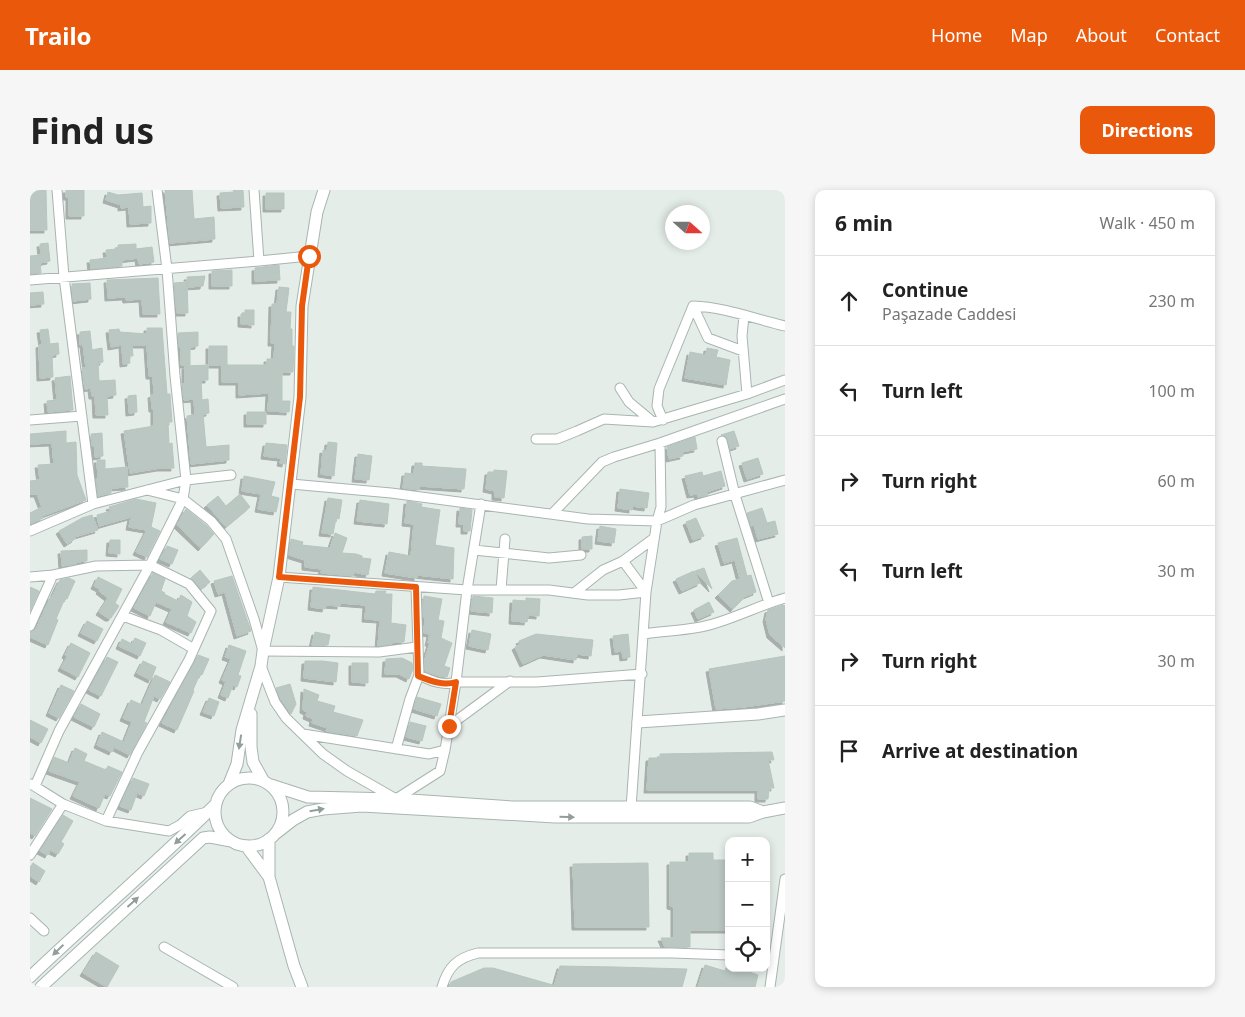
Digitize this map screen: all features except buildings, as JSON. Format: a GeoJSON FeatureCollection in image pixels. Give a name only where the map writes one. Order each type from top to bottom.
{"type":"FeatureCollection","features":[{"type":"Feature","properties":{"kind":"street"},"geometry":{"type":"LineString","coordinates":[[57,190],[64,277],[94,504]]}},
{"type":"Feature","properties":{"kind":"street"},"geometry":{"type":"LineString","coordinates":[[157,190],[167,269],[174,376],[186,480],[183,499],[123,616],[59,731],[33,785],[62,804],[106,821],[169,831],[180,825],[190,816],[212,809]]}},
{"type":"Feature","properties":{"kind":"street"},"geometry":{"type":"LineString","coordinates":[[254,190],[259,261]]}},
{"type":"Feature","properties":{"kind":"street"},"geometry":{"type":"LineString","coordinates":[[229,784],[237,764],[242,730],[262,666],[263,651],[279,577],[300,397],[302,306],[317,212],[324,190]]}},
{"type":"Feature","properties":{"kind":"street"},"geometry":{"type":"LineString","coordinates":[[30,280],[309,256]]}},
{"type":"Feature","properties":{"kind":"street"},"geometry":{"type":"LineString","coordinates":[[693,306],[785,326]]}},
{"type":"Feature","properties":{"kind":"street"},"geometry":{"type":"LineString","coordinates":[[693,306],[708,338],[743,351]]}},
{"type":"Feature","properties":{"kind":"street"},"geometry":{"type":"LineString","coordinates":[[663,420],[657,406],[659,389],[693,306]]}},
{"type":"Feature","properties":{"kind":"street"},"geometry":{"type":"LineString","coordinates":[[744,316],[742,336],[746,394]]}},
{"type":"Feature","properties":{"kind":"street"},"geometry":{"type":"LineString","coordinates":[[536,439],[557,439],[604,419],[653,422],[663,420],[785,380]]}},
{"type":"Feature","properties":{"kind":"street"},"geometry":{"type":"LineString","coordinates":[[620,388],[630,402],[653,422]]}},
{"type":"Feature","properties":{"kind":"street"},"geometry":{"type":"LineString","coordinates":[[552,514],[602,462],[614,456],[660,443],[785,399]]}},
{"type":"Feature","properties":{"kind":"street"},"geometry":{"type":"LineString","coordinates":[[30,420],[82,416]]}},
{"type":"Feature","properties":{"kind":"street"},"geometry":{"type":"LineString","coordinates":[[722,441],[735,495],[769,603]]}},
{"type":"Feature","properties":{"kind":"street"},"geometry":{"type":"LineString","coordinates":[[631,808],[642,674],[646,592],[656,521],[661,507],[660,443]]}},
{"type":"Feature","properties":{"kind":"street"},"geometry":{"type":"LineString","coordinates":[[30,531],[94,504],[186,480],[232,475]]}},
{"type":"Feature","properties":{"kind":"street"},"geometry":{"type":"LineString","coordinates":[[291,484],[390,493],[588,519],[656,521],[694,505],[785,480]]}},
{"type":"Feature","properties":{"kind":"street"},"geometry":{"type":"LineString","coordinates":[[147,490],[183,499],[211,521],[226,539],[263,651]]}},
{"type":"Feature","properties":{"kind":"street"},"geometry":{"type":"LineString","coordinates":[[396,799],[440,771],[456,682],[467,590],[482,504]]}},
{"type":"Feature","properties":{"kind":"street"},"geometry":{"type":"LineString","coordinates":[[501,590],[505,539]]}},
{"type":"Feature","properties":{"kind":"street"},"geometry":{"type":"LineString","coordinates":[[574,594],[603,570],[623,560],[654,539]]}},
{"type":"Feature","properties":{"kind":"street"},"geometry":{"type":"LineString","coordinates":[[474,550],[549,558],[581,555]]}},
{"type":"Feature","properties":{"kind":"street"},"geometry":{"type":"LineString","coordinates":[[623,560],[646,592]]}},
{"type":"Feature","properties":{"kind":"street"},"geometry":{"type":"LineString","coordinates":[[30,577],[53,576],[96,566],[150,565],[188,584],[211,611],[194,649],[138,752],[106,821]]}},
{"type":"Feature","properties":{"kind":"street"},"geometry":{"type":"LineString","coordinates":[[30,626],[53,576]]}},
{"type":"Feature","properties":{"kind":"street"},"geometry":{"type":"LineString","coordinates":[[279,577],[467,590],[549,590],[588,595],[619,595],[646,592]]}},
{"type":"Feature","properties":{"kind":"street"},"geometry":{"type":"LineString","coordinates":[[396,749],[418,676],[416,587]]}},
{"type":"Feature","properties":{"kind":"street"},"geometry":{"type":"LineString","coordinates":[[644,634],[667,630],[691,629],[716,624],[785,598]]}},
{"type":"Feature","properties":{"kind":"street"},"geometry":{"type":"LineString","coordinates":[[123,616],[161,630],[194,649]]}},
{"type":"Feature","properties":{"kind":"street"},"geometry":{"type":"LineString","coordinates":[[263,651],[379,652],[417,647]]}},
{"type":"Feature","properties":{"kind":"street"},"geometry":{"type":"LineString","coordinates":[[262,666],[275,702],[286,718],[323,754],[347,771],[396,799]]}},
{"type":"Feature","properties":{"kind":"street"},"geometry":{"type":"LineString","coordinates":[[418,676],[450,684],[456,682],[537,682],[642,674]]}},
{"type":"Feature","properties":{"kind":"street"},"geometry":{"type":"LineString","coordinates":[[449,726],[511,681]]}},
{"type":"Feature","properties":{"kind":"street"},"geometry":{"type":"LineString","coordinates":[[251,700],[251,747],[253,762],[281,800],[283,808],[283,817],[272,836],[270,877],[294,966],[302,987]]}},
{"type":"Feature","properties":{"kind":"street"},"geometry":{"type":"LineString","coordinates":[[638,722],[758,714],[785,710]]}},
{"type":"Feature","properties":{"kind":"street"},"geometry":{"type":"LineString","coordinates":[[303,734],[429,754],[445,750]]}},
{"type":"Feature","properties":{"kind":"street"},"geometry":{"type":"LineString","coordinates":[[30,977],[86,923],[212,809],[222,790],[229,784],[246,778],[308,797],[396,799],[512,808],[750,807],[763,812]]}},
{"type":"Feature","properties":{"kind":"street"},"geometry":{"type":"LineString","coordinates":[[30,855],[62,804]]}},
{"type":"Feature","properties":{"kind":"street"},"geometry":{"type":"LineString","coordinates":[[41,987],[204,838],[210,837],[231,841],[246,846],[262,844],[293,820],[307,812],[362,806],[571,817],[749,817],[785,808]]}},
{"type":"Feature","properties":{"kind":"street"},"geometry":{"type":"LineString","coordinates":[[212,809],[216,822],[224,836],[231,841]]}},
{"type":"Feature","properties":{"kind":"street"},"geometry":{"type":"LineString","coordinates":[[246,846],[270,877]]}},
{"type":"Feature","properties":{"kind":"street"},"geometry":{"type":"LineString","coordinates":[[770,957],[785,879]]}},
{"type":"Feature","properties":{"kind":"street"},"geometry":{"type":"LineString","coordinates":[[30,918],[44,930]]}},
{"type":"Feature","properties":{"kind":"street"},"geometry":{"type":"LineString","coordinates":[[164,947],[233,987]]}},
{"type":"Feature","properties":{"kind":"street"},"geometry":{"type":"LineString","coordinates":[[442,987],[449,970],[456,962],[464,956],[478,953],[672,952],[725,955]]}},
{"type":"Feature","properties":{"kind":"street"},"geometry":{"type":"LineString","coordinates":[[770,972],[770,987]]}},
{"type":"Feature","properties":{"kind":"route"},"geometry":{"type":"LineString","coordinates":[[309,256],[302,306],[300,397],[279,577],[416,587],[418,676],[436,682],[450,684],[456,682],[449,726]]}}]}
